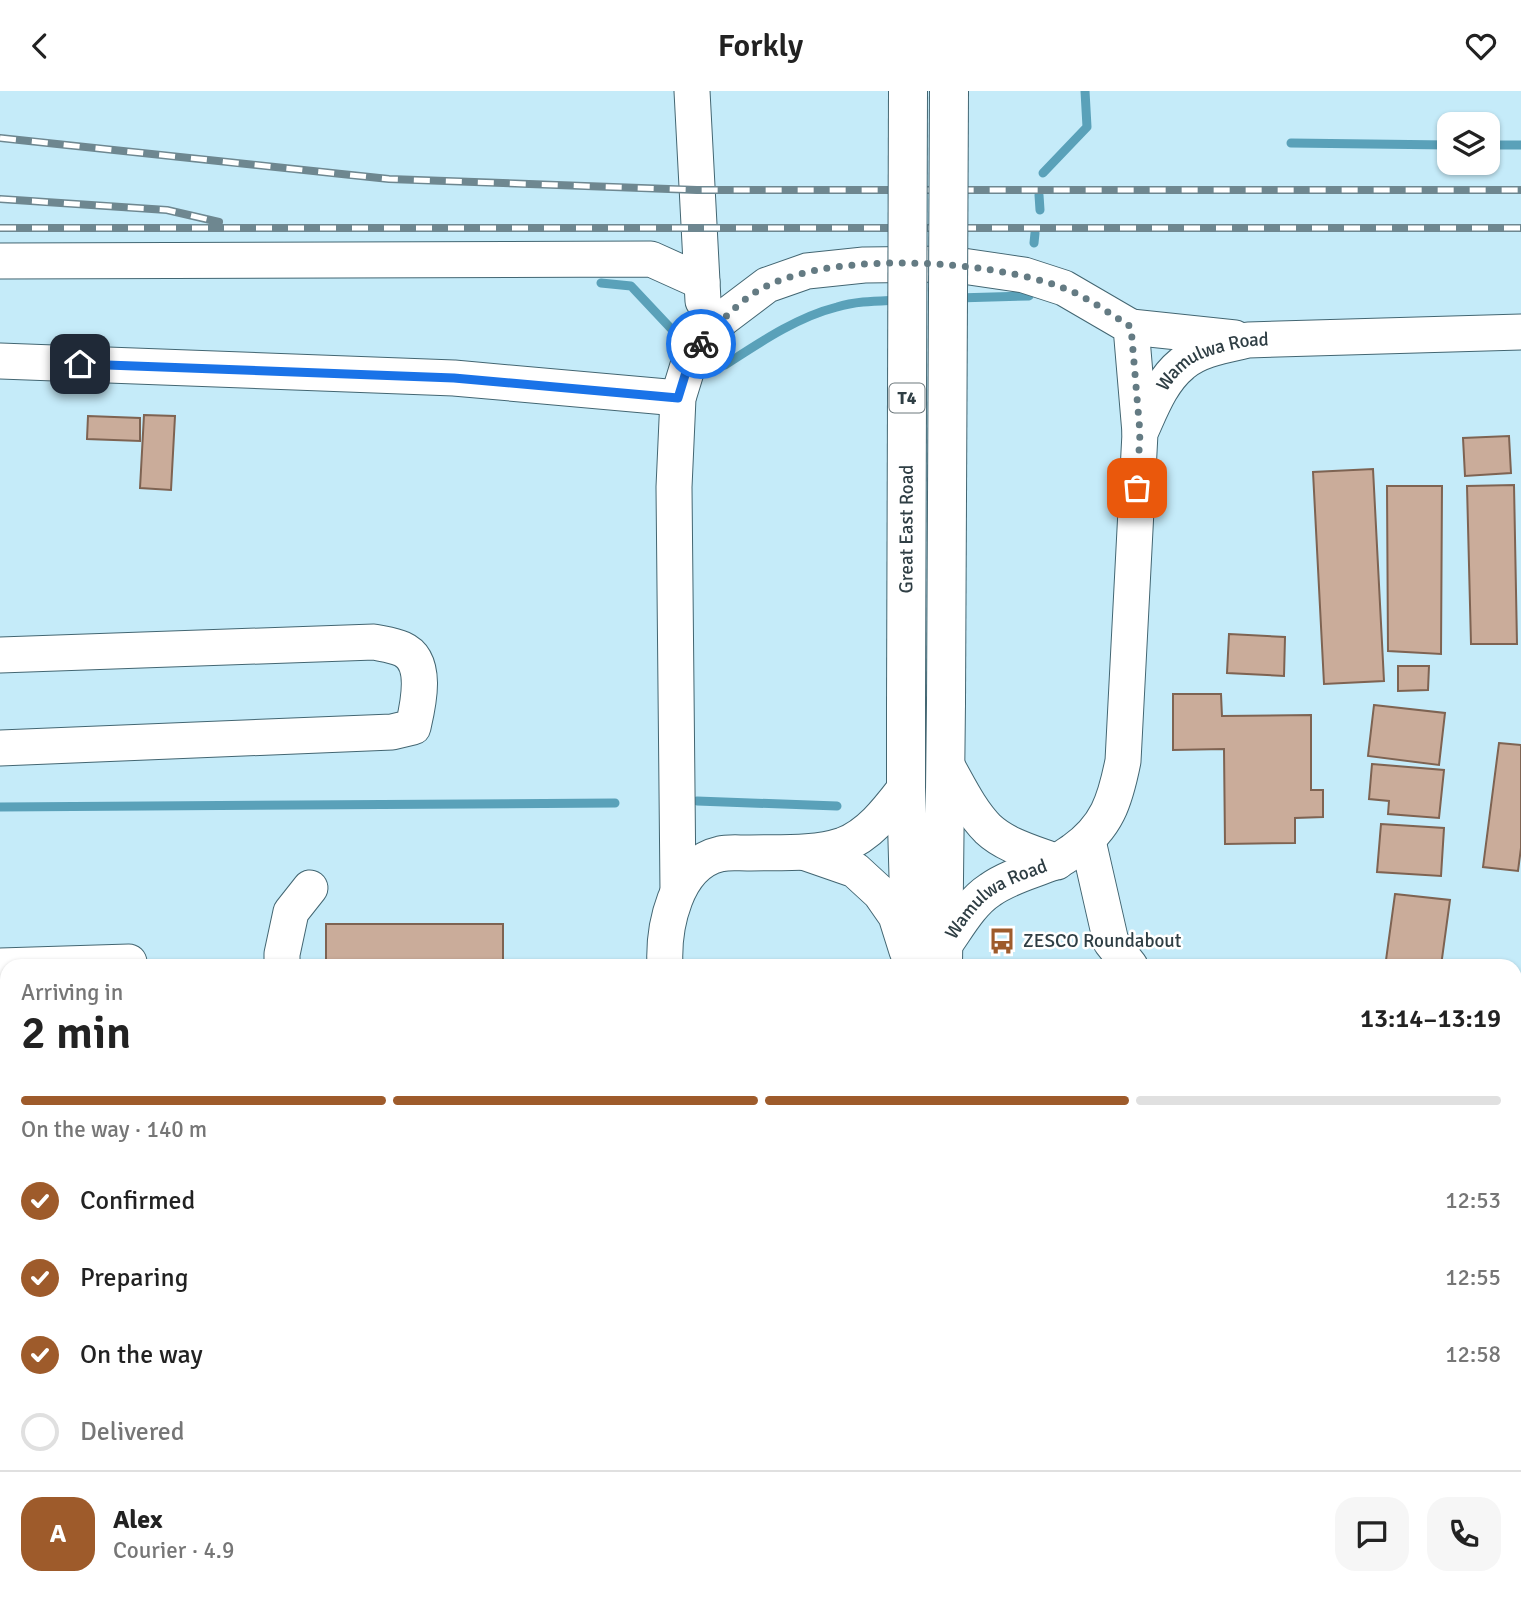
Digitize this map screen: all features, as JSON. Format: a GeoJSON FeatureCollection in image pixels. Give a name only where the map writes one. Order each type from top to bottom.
{"type":"FeatureCollection","features":[{"type":"Feature","properties":{"kind":"main road","name":"Great East Road"},"geometry":{"type":"LineString","coordinates":[[908,91],[906,787],[927,959]]}},
{"type":"Feature","properties":{"kind":"main road","name":"Great East Road"},"geometry":{"type":"LineString","coordinates":[[927,959],[946,764],[949,91]]}},
{"type":"Feature","properties":{"kind":"street"},"geometry":{"type":"LineString","coordinates":[[692,91],[704,341]]}},
{"type":"Feature","properties":{"kind":"street"},"geometry":{"type":"LineString","coordinates":[[0,261],[651,259],[702,282]]}},
{"type":"Feature","properties":{"kind":"street"},"geometry":{"type":"LineString","coordinates":[[664,959],[664,942],[678,890],[674,487],[678,398],[690,359],[722,319],[767,285],[807,271],[864,265],[949,264],[1024,275],[1065,288],[1131,327],[1248,340]]}},
{"type":"Feature","properties":{"kind":"street"},"geometry":{"type":"LineString","coordinates":[[1131,327],[1140,433]]}},
{"type":"Feature","properties":{"kind":"street","name":"Wamulwa Road"},"geometry":{"type":"LineString","coordinates":[[929,959],[976,901],[990,890],[1023,873],[1058,862],[1088,841],[1104,822],[1112,805],[1124,761],[1140,433],[1161,389],[1182,363],[1211,349],[1248,340],[1521,332]]}},
{"type":"Feature","properties":{"kind":"street"},"geometry":{"type":"LineString","coordinates":[[0,362],[454,378],[678,398]]}},
{"type":"Feature","properties":{"kind":"street"},"geometry":{"type":"LineString","coordinates":[[0,656],[374,642],[405,650],[418,668],[420,695],[413,727],[392,732],[0,748]]}},
{"type":"Feature","properties":{"kind":"street","name":"Wamulwa Road"},"geometry":{"type":"LineString","coordinates":[[946,764],[988,829],[1003,840],[1058,862]]}},
{"type":"Feature","properties":{"kind":"street"},"geometry":{"type":"LineString","coordinates":[[678,890],[700,863],[720,854],[803,852],[842,845],[858,837],[881,818],[906,787]]}},
{"type":"Feature","properties":{"kind":"street"},"geometry":{"type":"LineString","coordinates":[[1088,841],[1111,942],[1124,959]]}},
{"type":"Feature","properties":{"kind":"street"},"geometry":{"type":"LineString","coordinates":[[803,852],[855,870],[880,893],[926,959]]}},
{"type":"Feature","properties":{"kind":"street"},"geometry":{"type":"LineString","coordinates":[[282,959],[291,912],[310,888]]}},
{"type":"Feature","properties":{"kind":"building"},"geometry":{"type":"Polygon","coordinates":[[[144,415],[175,416],[171,490],[140,488],[144,415]]]}},
{"type":"Feature","properties":{"kind":"building"},"geometry":{"type":"Polygon","coordinates":[[[88,416],[140,418],[140,441],[87,439],[88,416]]]}},
{"type":"Feature","properties":{"kind":"building"},"geometry":{"type":"Polygon","coordinates":[[[1509,436],[1511,473],[1465,476],[1463,438],[1509,436]]]}},
{"type":"Feature","properties":{"kind":"building"},"geometry":{"type":"Polygon","coordinates":[[[1373,469],[1384,681],[1324,684],[1313,472],[1373,469]]]}},
{"type":"Feature","properties":{"kind":"building"},"geometry":{"type":"Polygon","coordinates":[[[1514,485],[1517,644],[1471,644],[1467,486],[1514,485]]]}},
{"type":"Feature","properties":{"kind":"building"},"geometry":{"type":"Polygon","coordinates":[[[1387,486],[1442,486],[1441,654],[1388,651],[1387,486]]]}},
{"type":"Feature","properties":{"kind":"building"},"geometry":{"type":"Polygon","coordinates":[[[1229,634],[1285,637],[1284,676],[1227,673],[1229,634]]]}},
{"type":"Feature","properties":{"kind":"building"},"geometry":{"type":"Polygon","coordinates":[[[1398,666],[1429,666],[1428,690],[1398,691],[1398,666]]]}},
{"type":"Feature","properties":{"kind":"building"},"geometry":{"type":"Polygon","coordinates":[[[1173,694],[1221,694],[1222,716],[1311,715],[1311,790],[1323,790],[1323,817],[1295,818],[1295,843],[1225,844],[1224,749],[1173,750],[1173,694]]]}},
{"type":"Feature","properties":{"kind":"building"},"geometry":{"type":"Polygon","coordinates":[[[1374,705],[1445,713],[1439,765],[1368,756],[1374,705]]]}},
{"type":"Feature","properties":{"kind":"building"},"geometry":{"type":"Polygon","coordinates":[[[1499,743],[1521,745],[1521,848],[1518,871],[1483,867],[1499,743]]]}},
{"type":"Feature","properties":{"kind":"building"},"geometry":{"type":"Polygon","coordinates":[[[1372,764],[1444,770],[1439,818],[1388,814],[1389,801],[1369,799],[1372,764]]]}},
{"type":"Feature","properties":{"kind":"building"},"geometry":{"type":"Polygon","coordinates":[[[1381,824],[1444,828],[1441,876],[1377,872],[1381,824]]]}},
{"type":"Feature","properties":{"kind":"building"},"geometry":{"type":"Polygon","coordinates":[[[1395,894],[1450,900],[1442,959],[1386,959],[1395,894]]]}},
{"type":"Feature","properties":{"kind":"building"},"geometry":{"type":"Polygon","coordinates":[[[326,924],[503,924],[503,959],[326,959],[326,924]]]}},
{"type":"Feature","properties":{"kind":"waterway"},"geometry":{"type":"LineString","coordinates":[[1043,173],[1087,127],[1085,91]]}},
{"type":"Feature","properties":{"kind":"waterway"},"geometry":{"type":"LineString","coordinates":[[1291,143],[1437,145]]}},
{"type":"Feature","properties":{"kind":"waterway"},"geometry":{"type":"LineString","coordinates":[[1500,145],[1521,145]]}},
{"type":"Feature","properties":{"kind":"waterway"},"geometry":{"type":"LineString","coordinates":[[1039,195],[1040,210]]}},
{"type":"Feature","properties":{"kind":"waterway"},"geometry":{"type":"LineString","coordinates":[[1034,243],[1035,233]]}},
{"type":"Feature","properties":{"kind":"waterway"},"geometry":{"type":"LineString","coordinates":[[601,283],[631,286],[678,336]]}},
{"type":"Feature","properties":{"kind":"waterway"},"geometry":{"type":"LineString","coordinates":[[957,298],[1029,296]]}},
{"type":"Feature","properties":{"kind":"waterway"},"geometry":{"type":"LineString","coordinates":[[725,365],[779,331],[822,311],[852,304],[898,300]]}},
{"type":"Feature","properties":{"kind":"waterway"},"geometry":{"type":"LineString","coordinates":[[697,801],[837,806]]}},
{"type":"Feature","properties":{"kind":"waterway"},"geometry":{"type":"LineString","coordinates":[[0,807],[615,803]]}},
{"type":"Feature","properties":{"kind":"railway"},"geometry":{"type":"LineString","coordinates":[[0,138],[389,179],[697,190],[1521,190]]}},
{"type":"Feature","properties":{"kind":"railway"},"geometry":{"type":"LineString","coordinates":[[0,199],[167,210],[219,222]]}},
{"type":"Feature","properties":{"kind":"railway"},"geometry":{"type":"LineString","coordinates":[[0,228],[1521,228]]}},
{"type":"Feature","properties":{"kind":"way so far"},"geometry":{"type":"LineString","coordinates":[[701,344],[722,319],[767,285],[807,271],[864,265],[949,264],[1024,275],[1065,288],[1131,327],[1140,433],[1137,488]]}},
{"type":"Feature","properties":{"kind":"place","name":"ZESCO Roundabout"},"geometry":{"type":"Point","coordinates":[1002,941]}},
{"type":"Feature","properties":{"kind":"route"},"geometry":{"type":"LineString","coordinates":[[80,364],[454,378],[678,398],[690,359],[701,344]]}}]}
